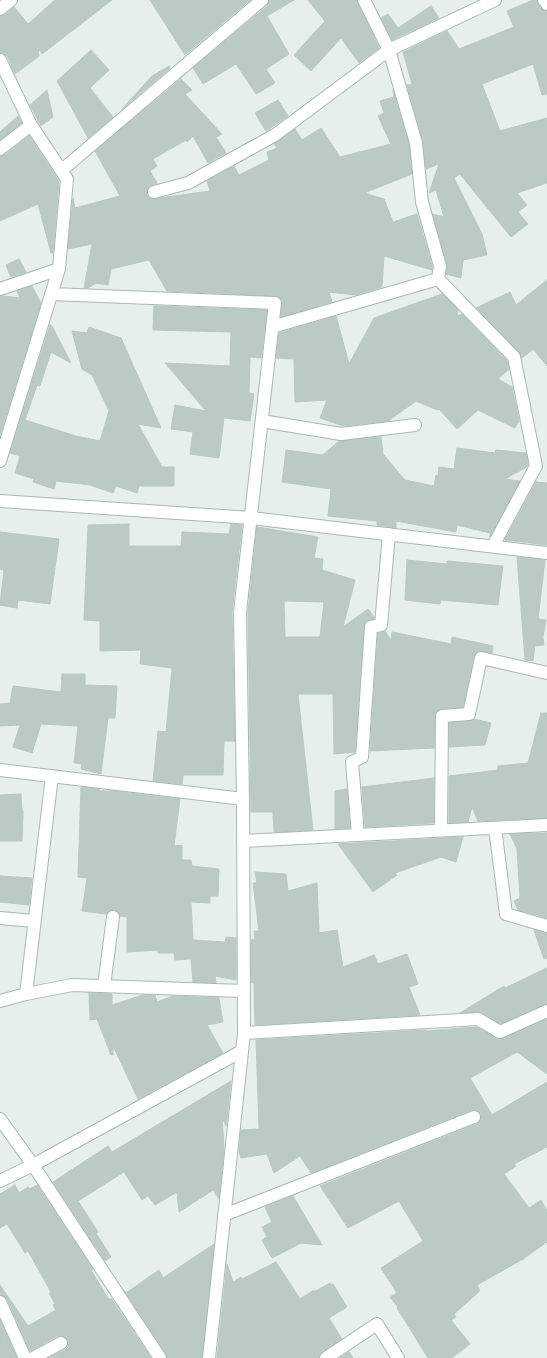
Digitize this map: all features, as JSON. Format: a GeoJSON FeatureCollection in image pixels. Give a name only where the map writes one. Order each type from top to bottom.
{"type":"FeatureCollection","features":[{"type":"Feature","properties":{"kind":"street"},"geometry":{"type":"LineString","coordinates":[[0,9],[11,0]]}},
{"type":"Feature","properties":{"kind":"street"},"geometry":{"type":"LineString","coordinates":[[62,170],[262,0]]}},
{"type":"Feature","properties":{"kind":"street"},"geometry":{"type":"LineString","coordinates":[[364,0],[388,50],[416,143],[422,202],[440,266],[438,279]]}},
{"type":"Feature","properties":{"kind":"street"},"geometry":{"type":"LineString","coordinates":[[154,192],[188,182],[275,135],[388,50],[495,0]]}},
{"type":"Feature","properties":{"kind":"street"},"geometry":{"type":"LineString","coordinates":[[544,0],[547,4]]}},
{"type":"Feature","properties":{"kind":"street"},"geometry":{"type":"LineString","coordinates":[[0,60],[31,125],[67,179],[59,269],[0,461]]}},
{"type":"Feature","properties":{"kind":"street"},"geometry":{"type":"LineString","coordinates":[[0,149],[31,125]]}},
{"type":"Feature","properties":{"kind":"street"},"geometry":{"type":"LineString","coordinates":[[0,289],[59,269]]}},
{"type":"Feature","properties":{"kind":"street"},"geometry":{"type":"LineString","coordinates":[[272,327],[438,279]]}},
{"type":"Feature","properties":{"kind":"street"},"geometry":{"type":"LineString","coordinates":[[438,279],[514,357],[536,466],[493,546]]}},
{"type":"Feature","properties":{"kind":"street"},"geometry":{"type":"LineString","coordinates":[[52,294],[275,304],[240,612],[243,799],[244,1033],[208,1358]]}},
{"type":"Feature","properties":{"kind":"street"},"geometry":{"type":"LineString","coordinates":[[262,421],[341,434],[414,425]]}},
{"type":"Feature","properties":{"kind":"street"},"geometry":{"type":"LineString","coordinates":[[0,501],[251,518],[547,553]]}},
{"type":"Feature","properties":{"kind":"street"},"geometry":{"type":"LineString","coordinates":[[358,835],[352,762],[362,757],[371,627],[381,625],[389,534]]}},
{"type":"Feature","properties":{"kind":"street"},"geometry":{"type":"LineString","coordinates":[[441,830],[442,716],[469,714],[481,658],[547,673]]}},
{"type":"Feature","properties":{"kind":"street"},"geometry":{"type":"LineString","coordinates":[[0,770],[243,799]]}},
{"type":"Feature","properties":{"kind":"street"},"geometry":{"type":"LineString","coordinates":[[26,994],[52,776]]}},
{"type":"Feature","properties":{"kind":"street"},"geometry":{"type":"LineString","coordinates":[[243,842],[547,825]]}},
{"type":"Feature","properties":{"kind":"street"},"geometry":{"type":"LineString","coordinates":[[495,828],[506,914],[547,926]]}},
{"type":"Feature","properties":{"kind":"street"},"geometry":{"type":"LineString","coordinates":[[104,986],[113,917]]}},
{"type":"Feature","properties":{"kind":"street"},"geometry":{"type":"LineString","coordinates":[[0,918],[34,921]]}},
{"type":"Feature","properties":{"kind":"street"},"geometry":{"type":"LineString","coordinates":[[0,1001],[72,985],[243,991]]}},
{"type":"Feature","properties":{"kind":"street"},"geometry":{"type":"LineString","coordinates":[[244,1033],[478,1020],[500,1032],[547,1011]]}},
{"type":"Feature","properties":{"kind":"street"},"geometry":{"type":"LineString","coordinates":[[0,1181],[242,1051]]}},
{"type":"Feature","properties":{"kind":"street"},"geometry":{"type":"LineString","coordinates":[[224,1215],[474,1117]]}},
{"type":"Feature","properties":{"kind":"street"},"geometry":{"type":"LineString","coordinates":[[0,1120],[32,1165],[160,1358]]}},
{"type":"Feature","properties":{"kind":"street"},"geometry":{"type":"LineString","coordinates":[[0,1302],[25,1358]]}},
{"type":"Feature","properties":{"kind":"street"},"geometry":{"type":"LineString","coordinates":[[326,1358],[377,1324],[398,1358]]}},
{"type":"Feature","properties":{"kind":"street"},"geometry":{"type":"LineString","coordinates":[[33,1358],[61,1343]]}},
{"type":"Feature","properties":{"kind":"building"},"geometry":{"type":"Polygon","coordinates":[[[55,0],[112,0],[42,54],[40,50],[38,51],[39,56],[15,74],[7,56],[0,53],[0,16],[5,15],[14,7],[28,24],[55,0]]]}},
{"type":"Feature","properties":{"kind":"building"},"geometry":{"type":"Polygon","coordinates":[[[150,0],[250,0],[185,55],[150,0]]]}},
{"type":"Feature","properties":{"kind":"building"},"geometry":{"type":"Polygon","coordinates":[[[269,0],[294,0],[267,16],[289,54],[266,69],[275,83],[256,94],[236,64],[203,84],[193,68],[267,6],[269,0]]]}},
{"type":"Feature","properties":{"kind":"building"},"geometry":{"type":"Polygon","coordinates":[[[308,0],[357,0],[379,48],[359,63],[341,38],[311,71],[294,55],[325,21],[308,0]]]}},
{"type":"Feature","properties":{"kind":"building"},"geometry":{"type":"Polygon","coordinates":[[[533,0],[537,0],[541,8],[547,11],[547,94],[542,95],[533,64],[482,84],[500,131],[547,118],[547,183],[517,193],[527,205],[518,212],[528,224],[511,237],[460,174],[454,178],[482,234],[487,255],[463,260],[461,278],[446,274],[447,264],[433,214],[444,217],[436,190],[429,193],[439,164],[426,169],[423,141],[407,85],[412,84],[403,52],[447,31],[459,49],[514,27],[507,11],[533,0]]]}},
{"type":"Feature","properties":{"kind":"building"},"geometry":{"type":"Polygon","coordinates":[[[431,6],[439,18],[392,40],[381,18],[388,14],[398,28],[431,6]]]}},
{"type":"Feature","properties":{"kind":"building"},"geometry":{"type":"Polygon","coordinates":[[[91,50],[109,70],[90,88],[113,117],[88,138],[57,81],[91,50]]]}},
{"type":"Feature","properties":{"kind":"building"},"geometry":{"type":"Polygon","coordinates":[[[169,66],[170,68],[122,109],[152,76],[169,66]]]}},
{"type":"Feature","properties":{"kind":"building"},"geometry":{"type":"Polygon","coordinates":[[[181,79],[192,90],[185,94],[222,134],[216,137],[226,153],[208,163],[193,136],[187,142],[186,140],[153,159],[157,166],[150,171],[157,183],[149,186],[147,190],[148,197],[152,199],[210,191],[207,181],[234,166],[239,175],[269,160],[267,152],[277,148],[274,144],[295,129],[302,140],[321,128],[340,157],[391,144],[378,116],[384,113],[380,101],[394,97],[393,90],[409,144],[412,174],[364,193],[384,199],[393,222],[417,214],[432,270],[384,256],[382,287],[355,295],[329,292],[332,302],[281,317],[282,300],[276,296],[167,291],[149,260],[111,269],[108,285],[96,283],[88,288],[84,288],[92,244],[68,249],[73,198],[75,208],[120,196],[95,151],[181,79]]]}},
{"type":"Feature","properties":{"kind":"building"},"geometry":{"type":"Polygon","coordinates":[[[47,90],[53,117],[41,126],[30,105],[47,90]]]}},
{"type":"Feature","properties":{"kind":"building"},"geometry":{"type":"Polygon","coordinates":[[[278,100],[288,116],[266,131],[255,113],[278,100]]]}},
{"type":"Feature","properties":{"kind":"building"},"geometry":{"type":"Polygon","coordinates":[[[18,116],[22,123],[0,140],[0,132],[18,116]]]}},
{"type":"Feature","properties":{"kind":"building"},"geometry":{"type":"Polygon","coordinates":[[[29,136],[59,181],[53,253],[51,253],[38,204],[0,221],[0,156],[5,155],[29,136]]]}},
{"type":"Feature","properties":{"kind":"building"},"geometry":{"type":"Polygon","coordinates":[[[19,259],[26,272],[11,277],[6,265],[19,259]]]}},
{"type":"Feature","properties":{"kind":"building"},"geometry":{"type":"Polygon","coordinates":[[[547,280],[547,366],[533,349],[522,358],[519,352],[476,308],[510,292],[516,305],[547,280]]]}},
{"type":"Feature","properties":{"kind":"building"},"geometry":{"type":"Polygon","coordinates":[[[32,286],[41,303],[0,435],[0,296],[20,298],[17,291],[32,286]]]}},
{"type":"Feature","properties":{"kind":"building"},"geometry":{"type":"Polygon","coordinates":[[[442,294],[458,310],[457,316],[462,314],[507,361],[509,369],[498,379],[512,387],[519,421],[515,428],[478,410],[457,429],[439,409],[437,410],[416,401],[388,421],[343,426],[320,418],[327,400],[295,402],[294,359],[276,358],[279,333],[336,316],[349,364],[374,318],[442,294]]]}},
{"type":"Feature","properties":{"kind":"building"},"geometry":{"type":"Polygon","coordinates":[[[154,306],[267,310],[261,358],[250,357],[249,393],[254,394],[250,421],[224,418],[219,458],[190,454],[193,432],[171,429],[175,405],[206,411],[165,363],[230,366],[231,332],[153,330],[154,306]]]}},
{"type":"Feature","properties":{"kind":"building"},"geometry":{"type":"Polygon","coordinates":[[[50,325],[52,326],[71,363],[51,352],[40,386],[37,385],[25,420],[76,436],[100,441],[109,411],[92,375],[82,369],[72,331],[87,333],[89,327],[121,338],[161,428],[138,424],[162,467],[174,467],[174,486],[139,486],[137,493],[116,486],[113,493],[90,485],[56,481],[54,489],[33,482],[34,479],[15,473],[20,456],[10,453],[50,325]]]}},
{"type":"Feature","properties":{"kind":"building"},"geometry":{"type":"Polygon","coordinates":[[[381,437],[383,454],[405,480],[434,486],[436,475],[438,476],[439,467],[454,469],[457,448],[495,453],[496,450],[526,453],[528,465],[505,479],[520,481],[490,537],[490,533],[457,525],[456,532],[396,521],[396,528],[377,525],[377,521],[328,516],[331,489],[282,482],[286,450],[323,455],[339,441],[381,437]]]}},
{"type":"Feature","properties":{"kind":"building"},"geometry":{"type":"Polygon","coordinates":[[[536,482],[547,483],[547,545],[505,540],[536,482]]]}},
{"type":"Feature","properties":{"kind":"building"},"geometry":{"type":"Polygon","coordinates":[[[129,524],[129,546],[181,546],[182,532],[229,534],[231,524],[242,525],[232,612],[235,741],[224,741],[223,775],[183,775],[182,784],[153,781],[158,731],[166,732],[172,668],[140,664],[141,650],[100,651],[100,621],[84,620],[88,525],[129,524]]]}},
{"type":"Feature","properties":{"kind":"building"},"geometry":{"type":"Polygon","coordinates":[[[257,527],[318,537],[314,558],[323,559],[322,570],[355,580],[343,627],[368,609],[374,617],[374,619],[366,622],[364,626],[355,752],[334,754],[333,694],[298,694],[313,830],[274,832],[273,812],[251,812],[248,612],[257,527]],[[284,601],[285,637],[320,637],[324,602],[284,601]]]}},
{"type":"Feature","properties":{"kind":"building"},"geometry":{"type":"Polygon","coordinates":[[[0,532],[59,539],[50,604],[18,600],[17,608],[0,605],[4,570],[0,569],[0,532]]]}},
{"type":"Feature","properties":{"kind":"building"},"geometry":{"type":"Polygon","coordinates":[[[517,557],[545,560],[538,619],[546,620],[543,637],[544,645],[535,646],[533,661],[525,660],[517,557]]]}},
{"type":"Feature","properties":{"kind":"building"},"geometry":{"type":"Polygon","coordinates":[[[407,560],[447,564],[447,561],[503,566],[498,605],[441,600],[440,604],[405,600],[407,560]]]}},
{"type":"Feature","properties":{"kind":"building"},"geometry":{"type":"Polygon","coordinates":[[[385,631],[391,640],[392,632],[451,644],[452,637],[493,646],[492,653],[479,651],[474,656],[463,707],[441,709],[436,712],[434,748],[370,751],[378,633],[385,631]]]}},
{"type":"Feature","properties":{"kind":"building"},"geometry":{"type":"Polygon","coordinates":[[[62,674],[85,674],[85,685],[117,686],[115,718],[108,718],[101,774],[81,769],[82,764],[74,763],[78,726],[41,724],[32,753],[13,747],[20,725],[0,726],[0,704],[10,703],[13,686],[61,692],[62,674]]]}},
{"type":"Feature","properties":{"kind":"building"},"geometry":{"type":"Polygon","coordinates":[[[541,713],[547,713],[547,818],[478,821],[472,807],[468,822],[449,823],[449,776],[498,770],[498,766],[528,763],[541,713]]]}},
{"type":"Feature","properties":{"kind":"building"},"geometry":{"type":"Polygon","coordinates":[[[474,719],[491,723],[485,745],[449,747],[449,723],[470,721],[474,719]]]}},
{"type":"Feature","properties":{"kind":"building"},"geometry":{"type":"Polygon","coordinates":[[[434,778],[434,823],[365,827],[362,787],[434,778]]]}},
{"type":"Feature","properties":{"kind":"building"},"geometry":{"type":"Polygon","coordinates":[[[81,787],[99,789],[99,791],[113,791],[180,799],[174,846],[182,845],[182,860],[191,860],[192,866],[219,869],[218,896],[210,896],[210,903],[191,902],[193,940],[225,942],[226,937],[236,938],[236,980],[215,976],[216,983],[193,982],[191,959],[175,960],[174,953],[158,953],[158,950],[127,952],[127,917],[120,916],[117,911],[110,910],[106,914],[82,911],[87,878],[78,877],[81,787]]]}},
{"type":"Feature","properties":{"kind":"building"},"geometry":{"type":"Polygon","coordinates":[[[347,789],[350,828],[335,829],[335,791],[347,789]]]}},
{"type":"Feature","properties":{"kind":"building"},"geometry":{"type":"Polygon","coordinates":[[[21,794],[23,811],[22,841],[0,841],[0,795],[21,794]]]}},
{"type":"Feature","properties":{"kind":"building"},"geometry":{"type":"Polygon","coordinates":[[[547,833],[547,918],[518,910],[514,901],[520,898],[517,849],[510,834],[547,833]]]}},
{"type":"Feature","properties":{"kind":"building"},"geometry":{"type":"Polygon","coordinates":[[[463,837],[456,862],[441,857],[395,873],[397,875],[373,892],[338,844],[463,837]]]}},
{"type":"Feature","properties":{"kind":"building"},"geometry":{"type":"Polygon","coordinates":[[[255,872],[286,874],[288,891],[317,883],[319,933],[337,930],[343,967],[374,955],[378,964],[407,954],[418,984],[409,987],[420,1015],[255,1025],[254,983],[251,982],[251,939],[255,940],[254,931],[259,931],[253,883],[257,883],[255,872]]]}},
{"type":"Feature","properties":{"kind":"building"},"geometry":{"type":"Polygon","coordinates":[[[0,876],[32,878],[29,905],[0,902],[0,876]]]}},
{"type":"Feature","properties":{"kind":"building"},"geometry":{"type":"Polygon","coordinates":[[[534,930],[547,933],[547,958],[544,959],[534,930]]]}},
{"type":"Feature","properties":{"kind":"building"},"geometry":{"type":"Polygon","coordinates":[[[547,968],[547,1004],[500,1024],[481,1012],[460,1013],[504,986],[505,988],[547,968]]]}},
{"type":"Feature","properties":{"kind":"building"},"geometry":{"type":"Polygon","coordinates":[[[89,993],[112,994],[112,1005],[143,995],[155,995],[157,1002],[173,996],[219,998],[223,1022],[207,1025],[223,1053],[138,1099],[114,1048],[113,1055],[111,1055],[97,1019],[90,1020],[89,993]]]}},
{"type":"Feature","properties":{"kind":"building"},"geometry":{"type":"Polygon","coordinates":[[[547,1019],[547,1074],[517,1052],[470,1078],[492,1115],[547,1082],[547,1147],[514,1164],[516,1166],[504,1174],[529,1208],[541,1200],[547,1211],[547,1242],[523,1259],[477,1285],[480,1291],[454,1314],[456,1317],[451,1320],[470,1344],[452,1358],[428,1358],[397,1308],[398,1307],[390,1297],[397,1293],[381,1268],[423,1241],[399,1201],[348,1228],[320,1186],[477,1124],[481,1118],[481,1114],[476,1110],[471,1110],[311,1173],[300,1156],[274,1173],[267,1154],[241,1158],[239,1152],[241,1130],[259,1129],[256,1040],[476,1027],[500,1039],[547,1019]]]}},
{"type":"Feature","properties":{"kind":"building"},"geometry":{"type":"Polygon","coordinates":[[[231,1081],[226,1126],[222,1116],[224,1148],[219,1199],[213,1190],[179,1212],[177,1192],[155,1205],[148,1196],[142,1200],[124,1172],[78,1201],[98,1232],[96,1233],[111,1257],[105,1261],[53,1182],[108,1146],[112,1152],[231,1081]]]}},
{"type":"Feature","properties":{"kind":"building"},"geometry":{"type":"Polygon","coordinates":[[[15,1185],[19,1193],[28,1187],[30,1189],[37,1185],[93,1269],[91,1270],[109,1300],[111,1298],[151,1358],[49,1358],[68,1347],[68,1340],[62,1336],[57,1336],[30,1351],[7,1299],[0,1295],[0,1285],[28,1326],[56,1310],[53,1305],[55,1304],[49,1293],[51,1292],[28,1251],[25,1253],[7,1224],[0,1228],[0,1194],[15,1185]]]}},
{"type":"Feature","properties":{"kind":"building"},"geometry":{"type":"Polygon","coordinates":[[[293,1196],[322,1245],[301,1243],[272,1258],[262,1240],[267,1237],[262,1227],[272,1222],[265,1207],[293,1196]]]}},
{"type":"Feature","properties":{"kind":"building"},"geometry":{"type":"Polygon","coordinates":[[[214,1244],[202,1358],[167,1358],[166,1354],[124,1290],[126,1293],[159,1270],[163,1278],[214,1244]]]}},
{"type":"Feature","properties":{"kind":"building"},"geometry":{"type":"Polygon","coordinates":[[[276,1262],[300,1299],[314,1290],[314,1292],[330,1283],[331,1285],[333,1284],[347,1307],[329,1318],[342,1339],[322,1352],[319,1358],[217,1358],[227,1264],[233,1282],[276,1262]]]}},
{"type":"Feature","properties":{"kind":"building"},"geometry":{"type":"Polygon","coordinates":[[[0,1320],[17,1358],[0,1358],[0,1320]]]}},
{"type":"Feature","properties":{"kind":"building"},"geometry":{"type":"Polygon","coordinates":[[[349,1352],[353,1358],[340,1358],[349,1352]]]}}]}
